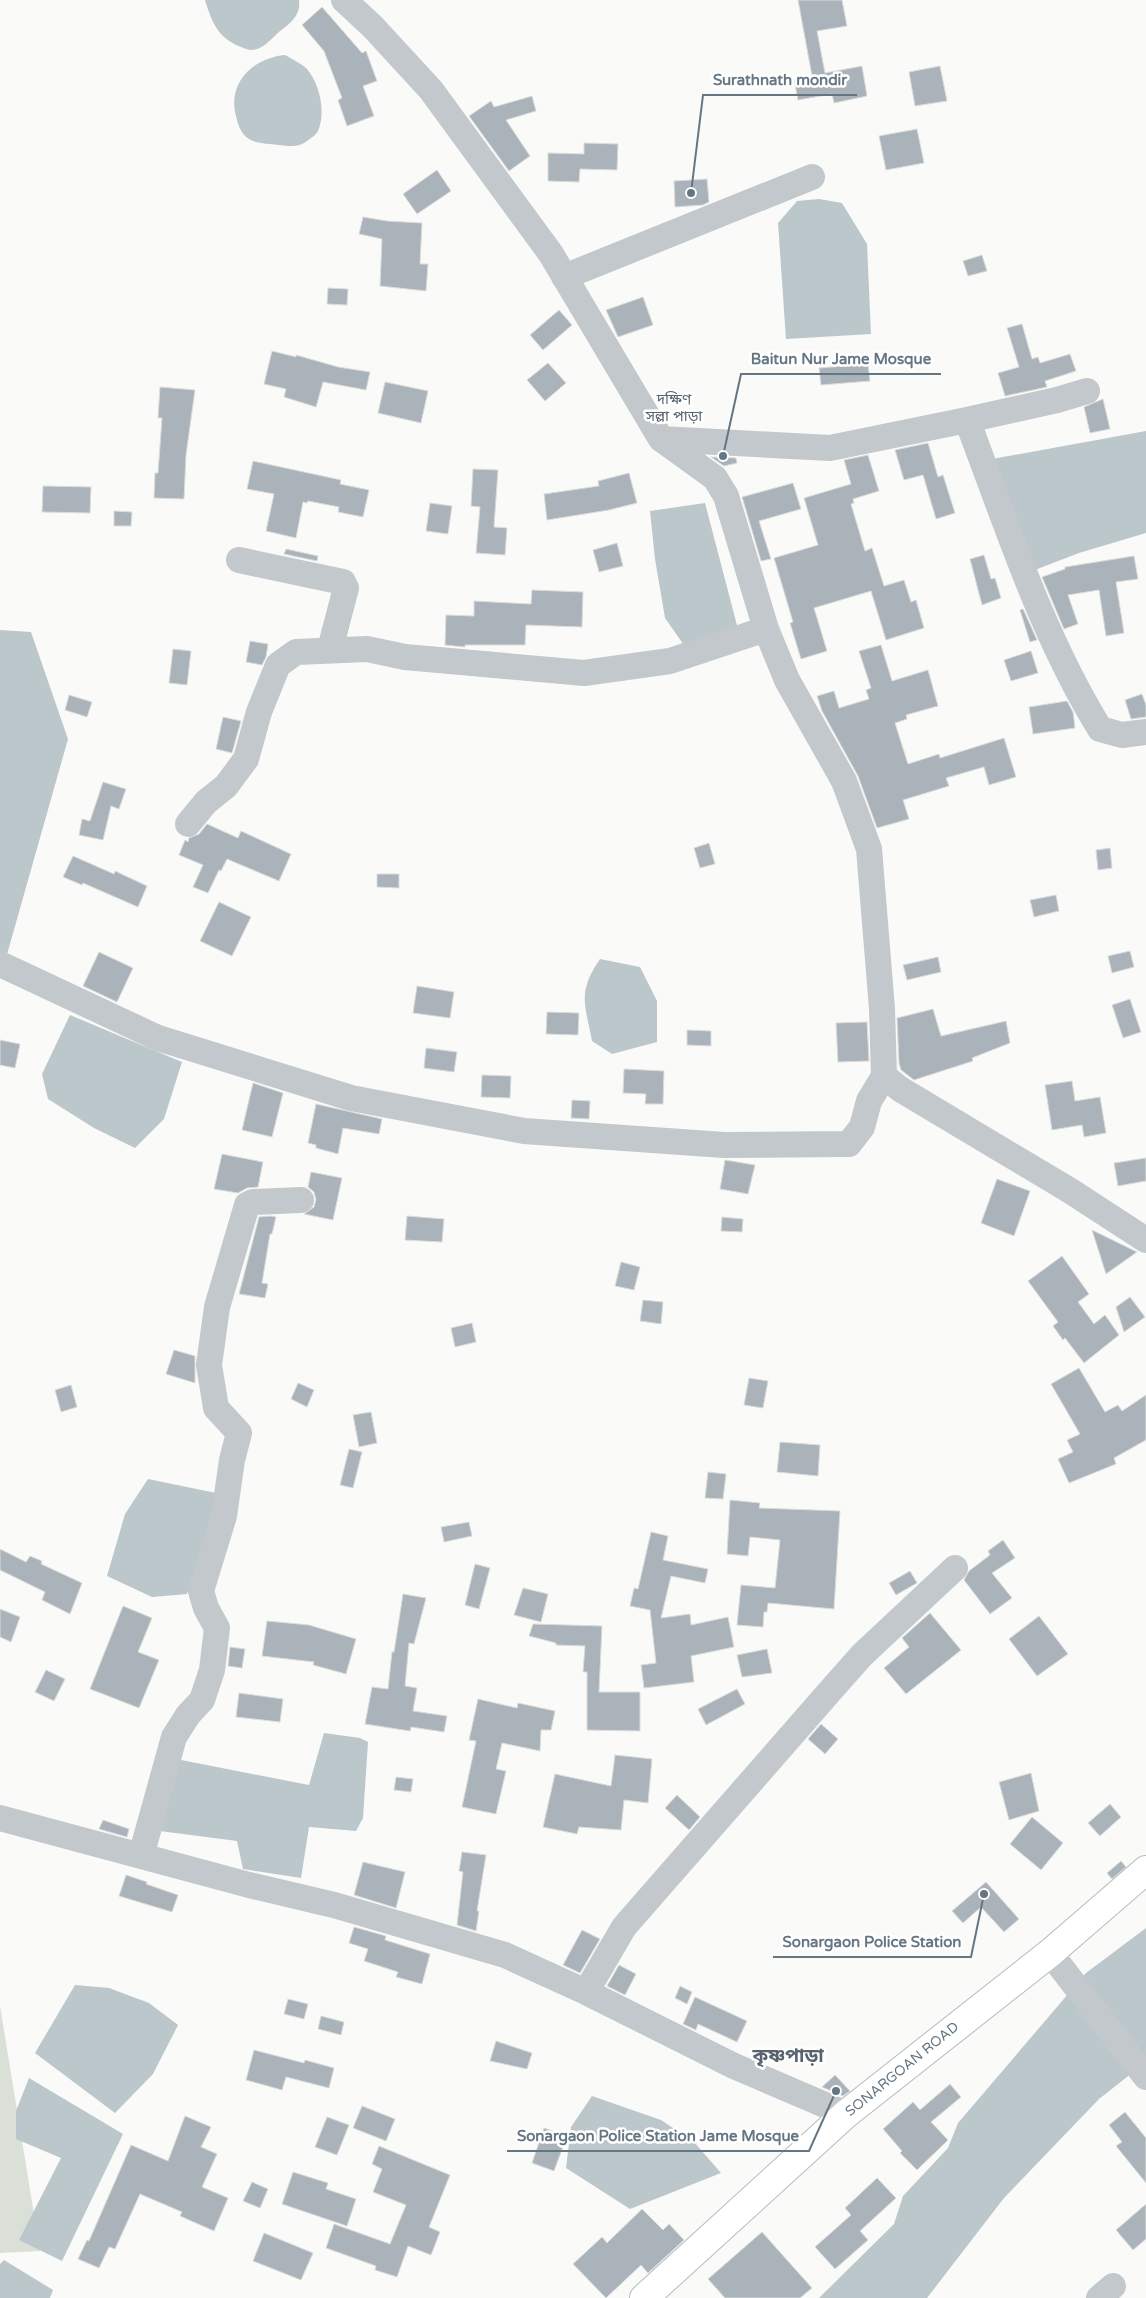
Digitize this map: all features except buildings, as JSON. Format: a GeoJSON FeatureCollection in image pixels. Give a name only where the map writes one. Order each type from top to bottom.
{"type":"FeatureCollection","features":[{"type":"Feature","properties":{"kind":"main road","name":"SONARGOAN ROAD"},"geometry":{"type":"LineString","coordinates":[[644,2298],[846,2114],[1055,1960],[1146,1870]]}},
{"type":"Feature","properties":{"kind":"street"},"geometry":{"type":"LineString","coordinates":[[0,964],[158,1038],[351,1098],[524,1131],[724,1145],[849,1144],[862,1126],[869,1101],[884,1076],[882,1009],[869,849],[844,781],[787,680],[766,629],[726,496],[715,478],[661,439],[551,254],[431,90],[373,27],[344,0]]}},
{"type":"Feature","properties":{"kind":"street"},"geometry":{"type":"LineString","coordinates":[[373,27],[374,0]]}},
{"type":"Feature","properties":{"kind":"street"},"geometry":{"type":"LineString","coordinates":[[564,277],[812,177]]}},
{"type":"Feature","properties":{"kind":"street"},"geometry":{"type":"LineString","coordinates":[[661,439],[830,448],[967,420],[1057,400],[1087,391]]}},
{"type":"Feature","properties":{"kind":"street"},"geometry":{"type":"LineString","coordinates":[[967,420],[1032,593],[1076,689],[1100,729],[1122,735],[1146,732]]}},
{"type":"Feature","properties":{"kind":"street"},"geometry":{"type":"LineString","coordinates":[[239,560],[343,582],[346,588],[330,650]]}},
{"type":"Feature","properties":{"kind":"street"},"geometry":{"type":"LineString","coordinates":[[188,824],[206,802],[226,786],[246,760],[259,712],[278,665],[296,652],[367,649],[405,657],[584,673],[670,661],[766,629]]}},
{"type":"Feature","properties":{"kind":"street"},"geometry":{"type":"LineString","coordinates":[[884,1076],[900,1089],[1069,1190],[1146,1240]]}},
{"type":"Feature","properties":{"kind":"street"},"geometry":{"type":"LineString","coordinates":[[141,1856],[174,1737],[188,1715],[202,1700],[212,1670],[217,1628],[206,1608],[201,1591],[224,1516],[232,1460],[239,1433],[216,1408],[209,1365],[217,1307],[247,1205],[253,1202],[301,1200]]}},
{"type":"Feature","properties":{"kind":"street"},"geometry":{"type":"LineString","coordinates":[[586,1992],[624,1927],[862,1655],[955,1568]]}},
{"type":"Feature","properties":{"kind":"street"},"geometry":{"type":"LineString","coordinates":[[0,1818],[249,1885],[334,1904],[504,1955],[586,1992],[734,2066],[846,2114]]}},
{"type":"Feature","properties":{"kind":"street"},"geometry":{"type":"LineString","coordinates":[[1055,1960],[1146,2077]]}},
{"type":"Feature","properties":{"kind":"shaded area"},"geometry":{"type":"Polygon","coordinates":[[[205,0],[299,0],[299,5],[297,14],[291,22],[271,40],[252,50],[233,43],[221,34],[213,23],[205,0]]]}},
{"type":"Feature","properties":{"kind":"shaded area"},"geometry":{"type":"Polygon","coordinates":[[[285,55],[300,63],[312,75],[320,99],[321,116],[318,131],[307,141],[297,146],[263,144],[246,137],[239,126],[234,104],[235,93],[245,74],[263,61],[285,55]]]}},
{"type":"Feature","properties":{"kind":"shaded area"},"geometry":{"type":"Polygon","coordinates":[[[819,199],[842,203],[867,244],[871,334],[786,339],[778,223],[797,201],[819,199]]]}},
{"type":"Feature","properties":{"kind":"shaded area"},"geometry":{"type":"Polygon","coordinates":[[[1146,431],[1146,533],[1079,553],[1027,573],[992,459],[1146,431]]]}},
{"type":"Feature","properties":{"kind":"shaded area"},"geometry":{"type":"Polygon","coordinates":[[[705,503],[739,633],[688,651],[665,618],[655,559],[650,511],[705,503]]]}},
{"type":"Feature","properties":{"kind":"shaded area"},"geometry":{"type":"Polygon","coordinates":[[[0,630],[31,632],[68,739],[6,958],[0,956],[0,630]]]}},
{"type":"Feature","properties":{"kind":"shaded area"},"geometry":{"type":"Polygon","coordinates":[[[600,959],[640,967],[657,1001],[657,1042],[612,1054],[592,1041],[585,998],[588,981],[600,959]]]}},
{"type":"Feature","properties":{"kind":"shaded area"},"geometry":{"type":"Polygon","coordinates":[[[70,1015],[182,1062],[164,1119],[135,1148],[94,1128],[48,1099],[42,1074],[70,1015]]]}},
{"type":"Feature","properties":{"kind":"shaded area"},"geometry":{"type":"Polygon","coordinates":[[[148,1479],[221,1494],[187,1594],[152,1597],[107,1576],[125,1514],[148,1479]]]}},
{"type":"Feature","properties":{"kind":"shaded area"},"geometry":{"type":"Polygon","coordinates":[[[324,1733],[360,1738],[368,1742],[363,1818],[356,1831],[309,1827],[301,1878],[243,1869],[237,1841],[152,1830],[171,1758],[309,1785],[324,1733]]]}},
{"type":"Feature","properties":{"kind":"shaded area"},"geometry":{"type":"Polygon","coordinates":[[[1146,1928],[1146,2062],[1099,2099],[1004,2198],[927,2298],[819,2298],[894,2224],[903,2196],[948,2148],[958,2123],[1086,1973],[1146,1928]]]}},
{"type":"Feature","properties":{"kind":"shaded area"},"geometry":{"type":"Polygon","coordinates":[[[75,1985],[109,1988],[149,2003],[178,2025],[153,2074],[115,2113],[35,2053],[75,1985]]]}},
{"type":"Feature","properties":{"kind":"shaded area"},"geometry":{"type":"Polygon","coordinates":[[[0,2006],[40,2251],[0,2253],[0,2006]]]}},
{"type":"Feature","properties":{"kind":"shaded area"},"geometry":{"type":"Polygon","coordinates":[[[29,2078],[123,2134],[62,2261],[19,2240],[61,2158],[16,2139],[16,2111],[29,2078]]]}},
{"type":"Feature","properties":{"kind":"shaded area"},"geometry":{"type":"Polygon","coordinates":[[[592,2096],[661,2120],[694,2142],[721,2173],[630,2209],[566,2168],[571,2127],[592,2096]]]}},
{"type":"Feature","properties":{"kind":"shaded area"},"geometry":{"type":"Polygon","coordinates":[[[4,2260],[53,2290],[50,2298],[0,2298],[0,2264],[4,2260]]]}},
{"type":"Feature","properties":{"kind":"place","name":"Surathnath mondir"},"geometry":{"type":"Point","coordinates":[691,193]}},
{"type":"Feature","properties":{"kind":"place","name":"Baitun Nur Jame Mosque"},"geometry":{"type":"Point","coordinates":[723,456]}},
{"type":"Feature","properties":{"kind":"place","name":"Sonargaon Police Station"},"geometry":{"type":"Point","coordinates":[984,1894]}},
{"type":"Feature","properties":{"kind":"place","name":"Sonargaon Police Station Jame Mosque"},"geometry":{"type":"Point","coordinates":[836,2091]}},
{"type":"Feature","properties":{"kind":"district","name":"দক্ষিণ সল্লা পাড়া"},"geometry":{"type":"Point","coordinates":[674,408]}},
{"type":"Feature","properties":{"kind":"district","name":"কৃষ্ণপাড়া"},"geometry":{"type":"Point","coordinates":[788,2056]}}]}
